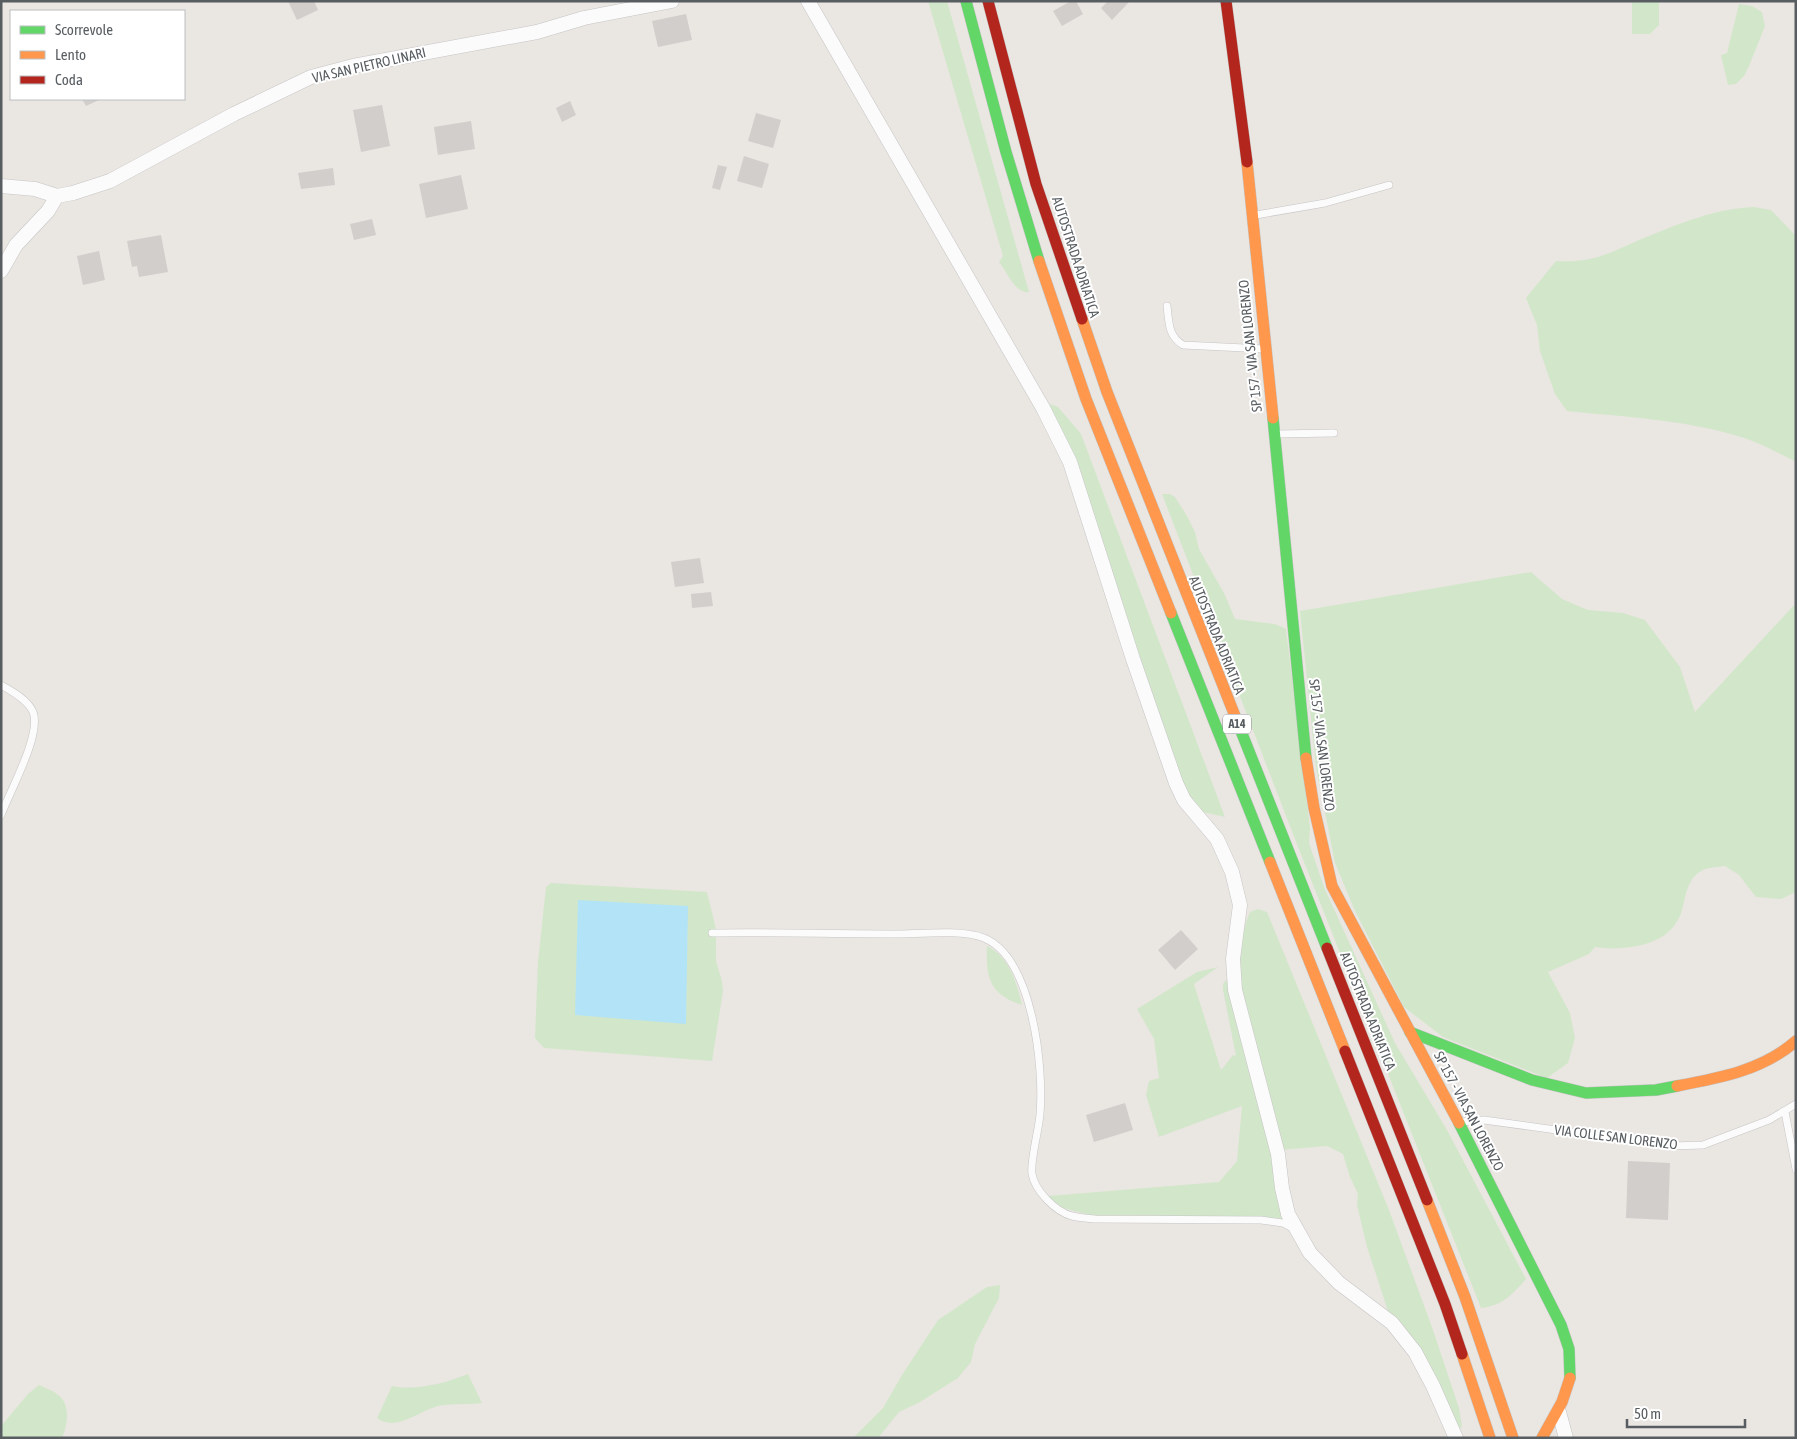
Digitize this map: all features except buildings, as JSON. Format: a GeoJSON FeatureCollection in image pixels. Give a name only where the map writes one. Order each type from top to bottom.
{"type":"FeatureCollection","features":[{"type":"Feature","properties":{"kind":"main road","name":"A14"},"geometry":{"type":"LineString","coordinates":[[966,1],[1013,182],[1042,273],[1083,390],[1445,1304],[1490,1438]]}},
{"type":"Feature","properties":{"kind":"main road","name":"AUTOSTRADA ADRIATICA"},"geometry":{"type":"LineString","coordinates":[[988,1],[1036,184],[1100,374],[1222,688],[1465,1297],[1485,1351],[1513,1438]]}},
{"type":"Feature","properties":{"kind":"main road","name":"SP 157 - VIA SAN LORENZO"},"geometry":{"type":"LineString","coordinates":[[1226,1],[1252,216],[1306,762],[1321,847],[1332,886],[1510,1220],[1563,1333],[1571,1360],[1570,1376],[1559,1412],[1544,1434]]}},
{"type":"Feature","properties":{"kind":"main road"},"geometry":{"type":"LineString","coordinates":[[1410,1032],[1532,1080],[1586,1093],[1656,1090],[1722,1078],[1757,1066],[1787,1049],[1796,1041]]}},
{"type":"Feature","properties":{"kind":"street","name":"VIA SAN PIETRO LINARI"},"geometry":{"type":"LineString","coordinates":[[58,196],[110,181],[234,114],[311,77],[352,66],[537,32],[584,18],[672,1]]}},
{"type":"Feature","properties":{"kind":"street"},"geometry":{"type":"LineString","coordinates":[[808,1],[1047,416],[1070,462],[1133,660],[1176,783],[1184,800],[1217,839],[1232,872],[1240,905],[1233,959],[1234,990],[1278,1154],[1282,1188],[1288,1214],[1310,1253],[1340,1284],[1392,1323],[1416,1352],[1456,1438]]}},
{"type":"Feature","properties":{"kind":"street"},"geometry":{"type":"LineString","coordinates":[[1,186],[35,189],[58,196],[48,211],[16,245],[1,271]]}},
{"type":"Feature","properties":{"kind":"street"},"geometry":{"type":"LineString","coordinates":[[1559,1412],[1566,1438]]}},
{"type":"Feature","properties":{"kind":"lane"},"geometry":{"type":"LineString","coordinates":[[1252,216],[1325,203],[1389,185]]}},
{"type":"Feature","properties":{"kind":"lane"},"geometry":{"type":"LineString","coordinates":[[1167,306],[1170,332],[1175,341],[1182,345],[1265,349]]}},
{"type":"Feature","properties":{"kind":"lane"},"geometry":{"type":"LineString","coordinates":[[1274,434],[1334,432]]}},
{"type":"Feature","properties":{"kind":"lane"},"geometry":{"type":"LineString","coordinates":[[1,685],[25,701],[34,713],[35,725],[32,738],[1,815]]}},
{"type":"Feature","properties":{"kind":"lane"},"geometry":{"type":"LineString","coordinates":[[712,933],[937,934],[984,938],[1002,950],[1013,963],[1022,981],[1029,1010],[1042,1080],[1040,1115],[1032,1172],[1035,1183],[1046,1198],[1058,1209],[1071,1216],[1095,1219],[1261,1220],[1283,1223],[1295,1229]]}},
{"type":"Feature","properties":{"kind":"lane","name":"VIA COLLE SAN LORENZO"},"geometry":{"type":"LineString","coordinates":[[1458,1122],[1484,1120],[1672,1146],[1704,1145],[1785,1112],[1796,1104]]}},
{"type":"Feature","properties":{"kind":"lane"},"geometry":{"type":"LineString","coordinates":[[1785,1112],[1796,1169]]}},
{"type":"Feature","properties":{"kind":"green space"},"geometry":{"type":"Polygon","coordinates":[[[928,1],[947,1],[1029,292],[1020,290],[1012,282],[999,262],[1003,256],[928,1]]]}},
{"type":"Feature","properties":{"kind":"green space"},"geometry":{"type":"Polygon","coordinates":[[[1632,1],[1659,1],[1659,25],[1650,34],[1632,34],[1632,1]]]}},
{"type":"Feature","properties":{"kind":"green space"},"geometry":{"type":"Polygon","coordinates":[[[1739,4],[1752,6],[1762,12],[1765,26],[1744,76],[1736,84],[1728,85],[1721,55],[1727,53],[1739,4]]]}},
{"type":"Feature","properties":{"kind":"green space"},"geometry":{"type":"Polygon","coordinates":[[[1754,207],[1771,210],[1796,236],[1796,462],[1747,439],[1703,427],[1658,420],[1567,411],[1555,394],[1540,351],[1537,325],[1526,298],[1556,261],[1592,259],[1685,222],[1711,214],[1754,207]]]}},
{"type":"Feature","properties":{"kind":"green space"},"geometry":{"type":"Polygon","coordinates":[[[1050,404],[1058,407],[1081,434],[1225,817],[1198,811],[1190,804],[1046,409],[1050,404]]]}},
{"type":"Feature","properties":{"kind":"green space"},"geometry":{"type":"Polygon","coordinates":[[[1162,494],[1170,494],[1175,497],[1187,516],[1195,532],[1199,549],[1225,595],[1235,619],[1275,624],[1286,629],[1310,828],[1309,843],[1324,887],[1395,1043],[1447,1130],[1526,1279],[1512,1294],[1495,1305],[1481,1308],[1298,847],[1162,494]]]}},
{"type":"Feature","properties":{"kind":"green space"},"geometry":{"type":"Polygon","coordinates":[[[1531,572],[1562,599],[1588,610],[1623,613],[1645,620],[1680,667],[1695,712],[1796,603],[1796,892],[1781,899],[1756,897],[1739,875],[1725,866],[1705,869],[1697,874],[1690,883],[1681,913],[1667,933],[1656,940],[1632,947],[1595,947],[1589,954],[1548,972],[1570,1013],[1575,1038],[1568,1063],[1547,1078],[1443,1037],[1404,1007],[1355,911],[1335,863],[1316,767],[1300,611],[1531,572]]]}},
{"type":"Feature","properties":{"kind":"green space"},"geometry":{"type":"Polygon","coordinates":[[[551,883],[707,892],[716,929],[716,961],[723,991],[712,1061],[544,1048],[535,1038],[538,962],[546,887],[551,883]]]}},
{"type":"Feature","properties":{"kind":"green space"},"geometry":{"type":"Polygon","coordinates":[[[1258,909],[1267,912],[1389,1210],[1459,1408],[1462,1426],[1457,1433],[1390,1317],[1367,1247],[1357,1205],[1358,1194],[1350,1177],[1343,1154],[1327,1146],[1280,1150],[1241,998],[1238,957],[1250,912],[1258,909]]]}},
{"type":"Feature","properties":{"kind":"green space"},"geometry":{"type":"Polygon","coordinates":[[[987,946],[995,951],[1007,964],[1022,1005],[1002,996],[996,990],[987,967],[987,946]]]}},
{"type":"Feature","properties":{"kind":"green space"},"geometry":{"type":"Polygon","coordinates":[[[1218,967],[1194,984],[1221,1070],[1233,1055],[1236,1056],[1223,990],[1223,984],[1231,974],[1271,1144],[1284,1219],[1094,1216],[1059,1207],[1048,1196],[1219,1182],[1237,1161],[1242,1106],[1159,1137],[1146,1095],[1149,1081],[1159,1078],[1154,1039],[1137,1009],[1197,972],[1218,967]]]}},
{"type":"Feature","properties":{"kind":"green space"},"geometry":{"type":"Polygon","coordinates":[[[1000,1285],[999,1298],[975,1344],[971,1362],[958,1378],[920,1402],[899,1412],[878,1438],[853,1438],[883,1408],[938,1320],[987,1287],[1000,1285]]]}},
{"type":"Feature","properties":{"kind":"green space"},"geometry":{"type":"Polygon","coordinates":[[[468,1374],[482,1403],[439,1406],[399,1422],[384,1422],[377,1418],[392,1386],[421,1387],[468,1374]]]}},
{"type":"Feature","properties":{"kind":"green space"},"geometry":{"type":"Polygon","coordinates":[[[39,1385],[55,1393],[65,1403],[67,1421],[62,1438],[1,1438],[1,1426],[28,1394],[39,1385]]]}},
{"type":"Feature","properties":{"kind":"water"},"geometry":{"type":"Polygon","coordinates":[[[578,900],[688,906],[686,1024],[575,1015],[578,900]]]}},
{"type":"Feature","properties":{"kind":"traffic: fast"},"geometry":{"type":"LineString","coordinates":[[966,1],[1006,152],[1039,261]]}},
{"type":"Feature","properties":{"kind":"traffic: fast"},"geometry":{"type":"LineString","coordinates":[[1273,418],[1306,758]]}},
{"type":"Feature","properties":{"kind":"traffic: fast"},"geometry":{"type":"LineString","coordinates":[[1171,613],[1270,862]]}},
{"type":"Feature","properties":{"kind":"traffic: fast"},"geometry":{"type":"LineString","coordinates":[[1237,721],[1327,948]]}},
{"type":"Feature","properties":{"kind":"traffic: fast"},"geometry":{"type":"LineString","coordinates":[[1410,1032],[1532,1080],[1586,1093],[1656,1090],[1677,1086]]}},
{"type":"Feature","properties":{"kind":"traffic: fast"},"geometry":{"type":"LineString","coordinates":[[1459,1123],[1561,1325],[1569,1349],[1570,1378]]}},
{"type":"Feature","properties":{"kind":"traffic: slow"},"geometry":{"type":"LineString","coordinates":[[1247,162],[1273,418]]}},
{"type":"Feature","properties":{"kind":"traffic: slow"},"geometry":{"type":"LineString","coordinates":[[1039,261],[1086,399],[1171,613]]}},
{"type":"Feature","properties":{"kind":"traffic: slow"},"geometry":{"type":"LineString","coordinates":[[1082,319],[1107,392],[1237,721]]}},
{"type":"Feature","properties":{"kind":"traffic: slow"},"geometry":{"type":"LineString","coordinates":[[1306,758],[1314,808],[1332,886],[1459,1123]]}},
{"type":"Feature","properties":{"kind":"traffic: slow"},"geometry":{"type":"LineString","coordinates":[[1270,862],[1345,1051]]}},
{"type":"Feature","properties":{"kind":"traffic: slow"},"geometry":{"type":"LineString","coordinates":[[1677,1086],[1725,1076],[1755,1066],[1770,1059],[1796,1041]]}},
{"type":"Feature","properties":{"kind":"traffic: slow"},"geometry":{"type":"LineString","coordinates":[[1427,1200],[1465,1297],[1513,1438]]}},
{"type":"Feature","properties":{"kind":"traffic: slow"},"geometry":{"type":"LineString","coordinates":[[1462,1354],[1490,1438]]}},
{"type":"Feature","properties":{"kind":"traffic: slow"},"geometry":{"type":"LineString","coordinates":[[1542,1438],[1562,1402],[1570,1378]]}},
{"type":"Feature","properties":{"kind":"traffic: jam"},"geometry":{"type":"LineString","coordinates":[[988,1],[1036,184],[1082,319]]}},
{"type":"Feature","properties":{"kind":"traffic: jam"},"geometry":{"type":"LineString","coordinates":[[1226,1],[1247,162]]}},
{"type":"Feature","properties":{"kind":"traffic: jam"},"geometry":{"type":"LineString","coordinates":[[1327,948],[1427,1200]]}},
{"type":"Feature","properties":{"kind":"traffic: jam"},"geometry":{"type":"LineString","coordinates":[[1345,1051],[1445,1304],[1462,1354]]}}]}
